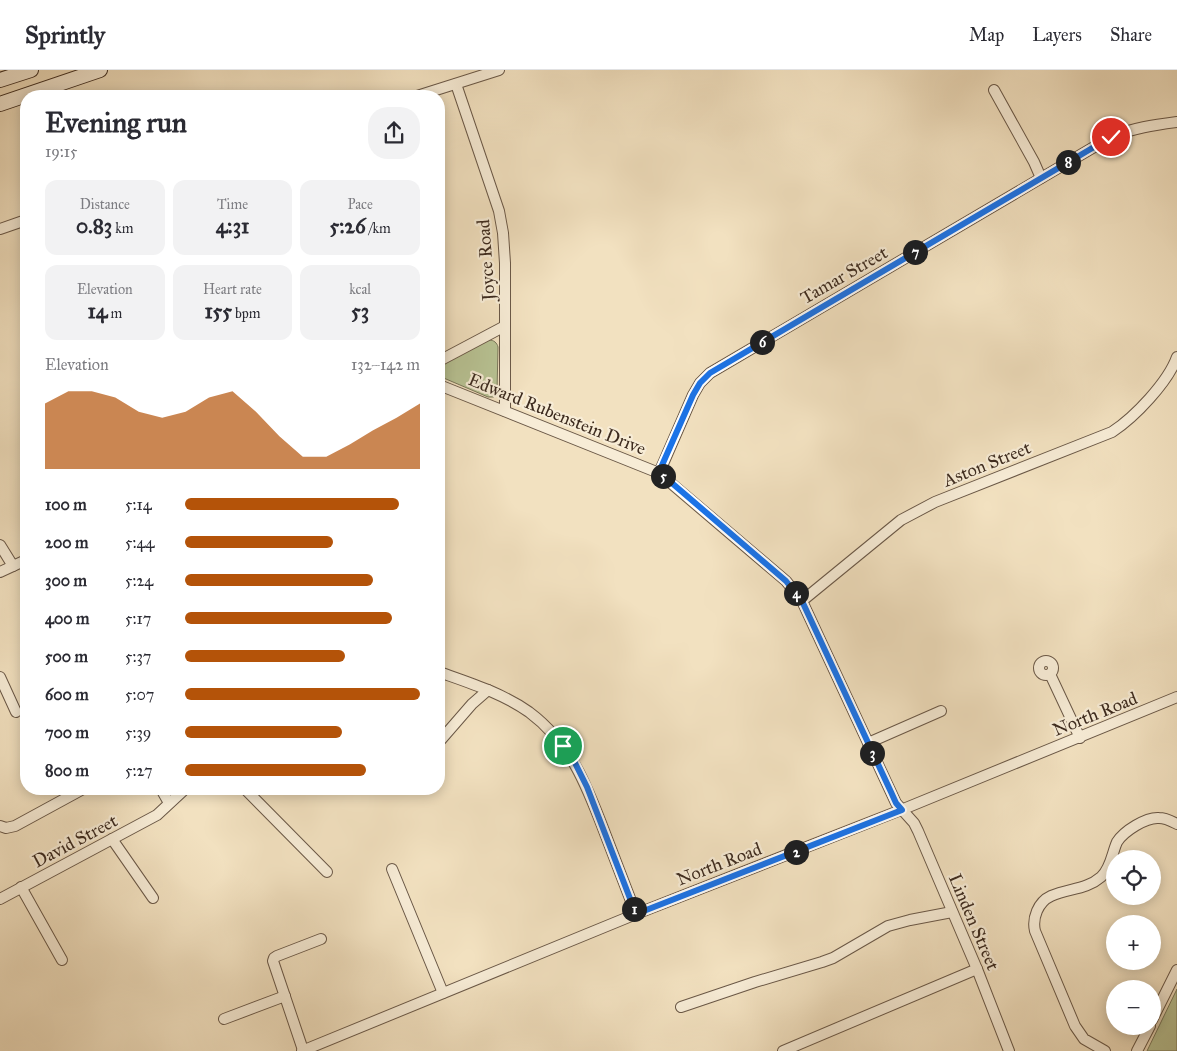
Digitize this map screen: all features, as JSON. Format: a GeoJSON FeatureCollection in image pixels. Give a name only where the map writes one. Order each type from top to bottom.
{"type":"FeatureCollection","features":[{"type":"Feature","properties":{"kind":"street"},"geometry":{"type":"LineString","coordinates":[[7,76],[31,70]]}},
{"type":"Feature","properties":{"kind":"street"},"geometry":{"type":"LineString","coordinates":[[41,90],[100,70]]}},
{"type":"Feature","properties":{"kind":"street"},"geometry":{"type":"LineString","coordinates":[[436,90],[499,70]]}},
{"type":"Feature","properties":{"kind":"street","name":"Joyce Road"},"geometry":{"type":"LineString","coordinates":[[456,84],[499,211],[503,233],[505,263],[505,410]]}},
{"type":"Feature","properties":{"kind":"street"},"geometry":{"type":"LineString","coordinates":[[994,90],[1041,178]]}},
{"type":"Feature","properties":{"kind":"street"},"geometry":{"type":"LineString","coordinates":[[0,104],[20,97]]}},
{"type":"Feature","properties":{"kind":"street","name":"Tamar Street"},"geometry":{"type":"LineString","coordinates":[[659,472],[693,395],[700,383],[710,373],[1111,137],[1141,127],[1177,122]]}},
{"type":"Feature","properties":{"kind":"street"},"geometry":{"type":"LineString","coordinates":[[0,229],[20,222]]}},
{"type":"Feature","properties":{"kind":"street","name":"Edward Rubenstein Drive"},"geometry":{"type":"LineString","coordinates":[[445,358],[505,326]]}},
{"type":"Feature","properties":{"kind":"street","name":"Aston Street"},"geometry":{"type":"LineString","coordinates":[[802,601],[886,531],[914,512],[1112,432],[1130,418],[1156,390],[1173,367],[1177,357]]}},
{"type":"Feature","properties":{"kind":"street","name":"Edward Rubenstein Drive"},"geometry":{"type":"LineString","coordinates":[[445,387],[659,472],[786,581],[802,601],[893,798],[902,810]]}},
{"type":"Feature","properties":{"kind":"street"},"geometry":{"type":"LineString","coordinates":[[0,545],[13,566]]}},
{"type":"Feature","properties":{"kind":"street"},"geometry":{"type":"LineString","coordinates":[[0,572],[20,563]]}},
{"type":"Feature","properties":{"kind":"street"},"geometry":{"type":"LineString","coordinates":[[445,674],[512,701],[530,713],[563,746],[575,763],[587,787],[636,914]]}},
{"type":"Feature","properties":{"kind":"street"},"geometry":{"type":"LineString","coordinates":[[1050,674],[1080,738]]}},
{"type":"Feature","properties":{"kind":"street"},"geometry":{"type":"LineString","coordinates":[[0,677],[16,712]]}},
{"type":"Feature","properties":{"kind":"street"},"geometry":{"type":"LineString","coordinates":[[445,735],[472,704],[488,690]]}},
{"type":"Feature","properties":{"kind":"street","name":"North Road"},"geometry":{"type":"LineString","coordinates":[[302,1051],[636,914],[902,810],[1177,697]]}},
{"type":"Feature","properties":{"kind":"street"},"geometry":{"type":"LineString","coordinates":[[868,743],[941,711]]}},
{"type":"Feature","properties":{"kind":"street"},"geometry":{"type":"LineString","coordinates":[[0,826],[6,828],[15,826],[72,795]]}},
{"type":"Feature","properties":{"kind":"street"},"geometry":{"type":"LineString","coordinates":[[164,795],[169,803]]}},
{"type":"Feature","properties":{"kind":"street","name":"David Street"},"geometry":{"type":"LineString","coordinates":[[0,899],[157,815],[178,795]]}},
{"type":"Feature","properties":{"kind":"street"},"geometry":{"type":"LineString","coordinates":[[250,795],[327,872]]}},
{"type":"Feature","properties":{"kind":"street","name":"Linden Street"},"geometry":{"type":"LineString","coordinates":[[902,810],[914,823],[918,831],[977,969],[1009,1051]]}},
{"type":"Feature","properties":{"kind":"street"},"geometry":{"type":"LineString","coordinates":[[1105,1051],[1084,1039],[1075,1026],[1035,931],[1035,915],[1040,905],[1050,896],[1084,887],[1102,876],[1109,866],[1113,851],[1126,832],[1152,818],[1167,819],[1177,824]]}},
{"type":"Feature","properties":{"kind":"street"},"geometry":{"type":"LineString","coordinates":[[112,839],[153,898]]}},
{"type":"Feature","properties":{"kind":"street"},"geometry":{"type":"LineString","coordinates":[[392,870],[443,994]]}},
{"type":"Feature","properties":{"kind":"street"},"geometry":{"type":"LineString","coordinates":[[20,887],[62,960]]}},
{"type":"Feature","properties":{"kind":"street"},"geometry":{"type":"LineString","coordinates":[[681,1007],[833,958],[888,926],[952,912]]}},
{"type":"Feature","properties":{"kind":"street"},"geometry":{"type":"LineString","coordinates":[[302,1051],[274,964],[274,958],[321,939]]}},
{"type":"Feature","properties":{"kind":"street"},"geometry":{"type":"LineString","coordinates":[[783,1051],[977,969]]}},
{"type":"Feature","properties":{"kind":"street"},"geometry":{"type":"LineString","coordinates":[[1161,1002],[1177,970]]}},
{"type":"Feature","properties":{"kind":"street"},"geometry":{"type":"LineString","coordinates":[[224,1020],[285,996]]}},
{"type":"Feature","properties":{"kind":"street"},"geometry":{"type":"LineString","coordinates":[[1138,1051],[1146,1035]]}},
{"type":"Feature","properties":{"kind":"green space"},"geometry":{"type":"Polygon","coordinates":[[[489,340],[495,342],[498,347],[497,392],[494,397],[488,397],[445,379],[445,363],[489,340]]]}},
{"type":"Feature","properties":{"kind":"green space"},"geometry":{"type":"Polygon","coordinates":[[[1177,989],[1177,1051],[1147,1051],[1155,1035],[1161,1035],[1161,1022],[1177,989]]]}},
{"type":"Feature","properties":{"kind":"route"},"geometry":{"type":"LineString","coordinates":[[563,746],[575,763],[587,787],[636,914],[902,810],[896,803],[802,601],[786,581],[659,472],[693,395],[700,383],[710,373],[1111,137]]}}]}
